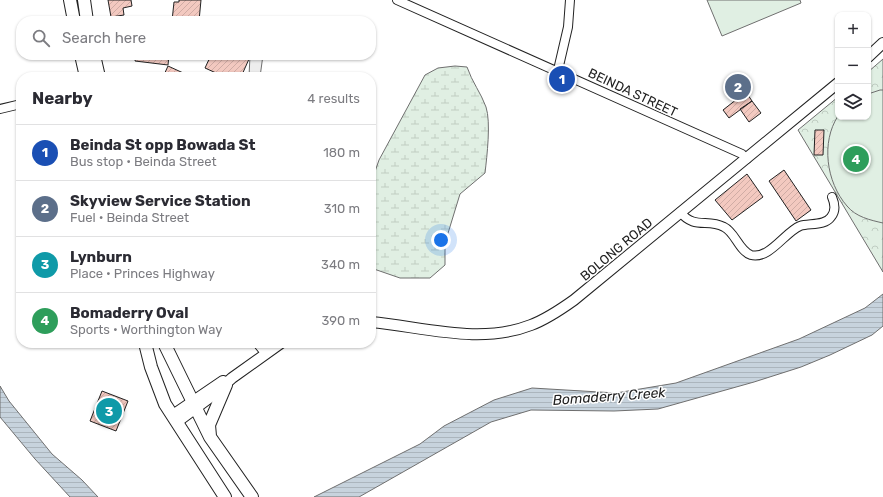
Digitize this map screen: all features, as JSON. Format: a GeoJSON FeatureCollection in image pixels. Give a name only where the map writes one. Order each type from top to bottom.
{"type":"FeatureCollection","features":[{"type":"Feature","properties":{"kind":"highway"},"geometry":{"type":"LineString","coordinates":[[70,0],[73,16]]}},
{"type":"Feature","properties":{"kind":"highway"},"geometry":{"type":"LineString","coordinates":[[84,0],[86,16]]}},
{"type":"Feature","properties":{"kind":"highway"},"geometry":{"type":"LineString","coordinates":[[83,60],[85,72]]}},
{"type":"Feature","properties":{"kind":"highway"},"geometry":{"type":"LineString","coordinates":[[95,60],[98,72]]}},
{"type":"Feature","properties":{"kind":"highway"},"geometry":{"type":"LineString","coordinates":[[146,348],[154,375],[165,404],[224,497]]}},
{"type":"Feature","properties":{"kind":"highway"},"geometry":{"type":"LineString","coordinates":[[166,348],[210,437],[252,497]]}},
{"type":"Feature","properties":{"kind":"highway"},"geometry":{"type":"LineString","coordinates":[[210,437],[209,425],[229,381]]}},
{"type":"Feature","properties":{"kind":"main road"},"geometry":{"type":"LineString","coordinates":[[871,54],[883,43]]}},
{"type":"Feature","properties":{"kind":"main road","name":"BOLONG ROAD"},"geometry":{"type":"LineString","coordinates":[[376,323],[467,334],[508,332],[532,325],[550,316],[574,300],[837,84]]}},
{"type":"Feature","properties":{"kind":"main road"},"geometry":{"type":"LineString","coordinates":[[175,419],[273,348]]}},
{"type":"Feature","properties":{"kind":"street","name":"BEINDA STREET"},"geometry":{"type":"LineString","coordinates":[[397,0],[558,70],[742,154],[747,159]]}},
{"type":"Feature","properties":{"kind":"street"},"geometry":{"type":"LineString","coordinates":[[558,70],[568,27],[570,0]]}},
{"type":"Feature","properties":{"kind":"street"},"geometry":{"type":"LineString","coordinates":[[90,60],[91,72]]}},
{"type":"Feature","properties":{"kind":"street"},"geometry":{"type":"LineString","coordinates":[[0,109],[16,105]]}},
{"type":"Feature","properties":{"kind":"street"},"geometry":{"type":"LineString","coordinates":[[680,212],[692,223],[718,224],[726,228],[746,252],[752,255],[762,255],[800,226],[825,222],[831,218],[835,210],[832,197]]}},
{"type":"Feature","properties":{"kind":"street"},"geometry":{"type":"LineString","coordinates":[[262,348],[265,353]]}},
{"type":"Feature","properties":{"kind":"green space"},"geometry":{"type":"Polygon","coordinates":[[[707,0],[800,0],[801,3],[722,36],[707,0]]]}},
{"type":"Feature","properties":{"kind":"green space"},"geometry":{"type":"Polygon","coordinates":[[[883,59],[883,272],[798,130],[835,99],[835,120],[871,120],[871,69],[883,59]]]}},
{"type":"Feature","properties":{"kind":"green space"},"geometry":{"type":"Polygon","coordinates":[[[455,66],[467,67],[471,78],[482,97],[486,107],[488,121],[488,149],[485,173],[460,194],[445,243],[445,265],[430,278],[400,278],[376,270],[376,169],[379,160],[425,75],[438,68],[455,66]]]}},
{"type":"Feature","properties":{"kind":"green space"},"geometry":{"type":"Polygon","coordinates":[[[883,90],[883,223],[859,215],[847,206],[834,185],[828,162],[829,138],[836,120],[871,120],[871,93],[883,90]]]}},
{"type":"Feature","properties":{"kind":"shaded area"},"geometry":{"type":"Polygon","coordinates":[[[250,60],[262,60],[261,72],[249,72],[250,60]]]}},
{"type":"Feature","properties":{"kind":"water","name":"Bomaderry Creek"},"geometry":{"type":"Polygon","coordinates":[[[883,294],[883,326],[872,335],[801,367],[658,409],[614,411],[531,410],[491,422],[359,497],[314,497],[420,444],[444,426],[494,400],[532,388],[616,393],[676,383],[799,339],[865,308],[883,294]]]}},
{"type":"Feature","properties":{"kind":"water"},"geometry":{"type":"Polygon","coordinates":[[[0,386],[9,401],[52,454],[82,480],[98,497],[70,497],[35,459],[0,417],[0,386]]]}},
{"type":"Feature","properties":{"kind":"building"},"geometry":{"type":"Polygon","coordinates":[[[108,0],[131,0],[132,6],[123,8],[124,15],[111,16],[108,0]]]}},
{"type":"Feature","properties":{"kind":"building"},"geometry":{"type":"Polygon","coordinates":[[[179,0],[201,0],[199,16],[173,16],[174,2],[179,2],[179,0]]]}},
{"type":"Feature","properties":{"kind":"building"},"geometry":{"type":"Polygon","coordinates":[[[135,60],[168,60],[168,65],[135,60]]]}},
{"type":"Feature","properties":{"kind":"building"},"geometry":{"type":"Polygon","coordinates":[[[209,60],[249,60],[243,72],[214,72],[205,68],[209,60]]]}},
{"type":"Feature","properties":{"kind":"building"},"geometry":{"type":"Polygon","coordinates":[[[168,66],[181,72],[165,72],[168,66]]]}},
{"type":"Feature","properties":{"kind":"building"},"geometry":{"type":"Polygon","coordinates":[[[746,92],[752,101],[729,118],[723,110],[746,92]]]}},
{"type":"Feature","properties":{"kind":"building"},"geometry":{"type":"Polygon","coordinates":[[[752,101],[761,113],[749,122],[740,109],[752,101]]]}},
{"type":"Feature","properties":{"kind":"building"},"geometry":{"type":"Polygon","coordinates":[[[815,130],[824,130],[823,155],[814,155],[815,130]]]}},
{"type":"Feature","properties":{"kind":"building"},"geometry":{"type":"Polygon","coordinates":[[[784,170],[811,210],[796,221],[769,181],[784,170]]]}},
{"type":"Feature","properties":{"kind":"building"},"geometry":{"type":"Polygon","coordinates":[[[747,174],[763,197],[732,220],[715,200],[747,174]]]}},
{"type":"Feature","properties":{"kind":"building"},"geometry":{"type":"Polygon","coordinates":[[[102,391],[128,401],[116,431],[90,421],[102,391]]]}},
{"type":"Feature","properties":{"kind":"place","name":"Beinda St opp Bowada St"},"geometry":{"type":"Point","coordinates":[562,79]}},
{"type":"Feature","properties":{"kind":"place","name":"Skyview Service Station"},"geometry":{"type":"Point","coordinates":[738,87]}},
{"type":"Feature","properties":{"kind":"place","name":"Bomaderry Oval"},"geometry":{"type":"Point","coordinates":[856,159]}},
{"type":"Feature","properties":{"kind":"place","name":"Lynburn"},"geometry":{"type":"Point","coordinates":[109,411]}}]}
